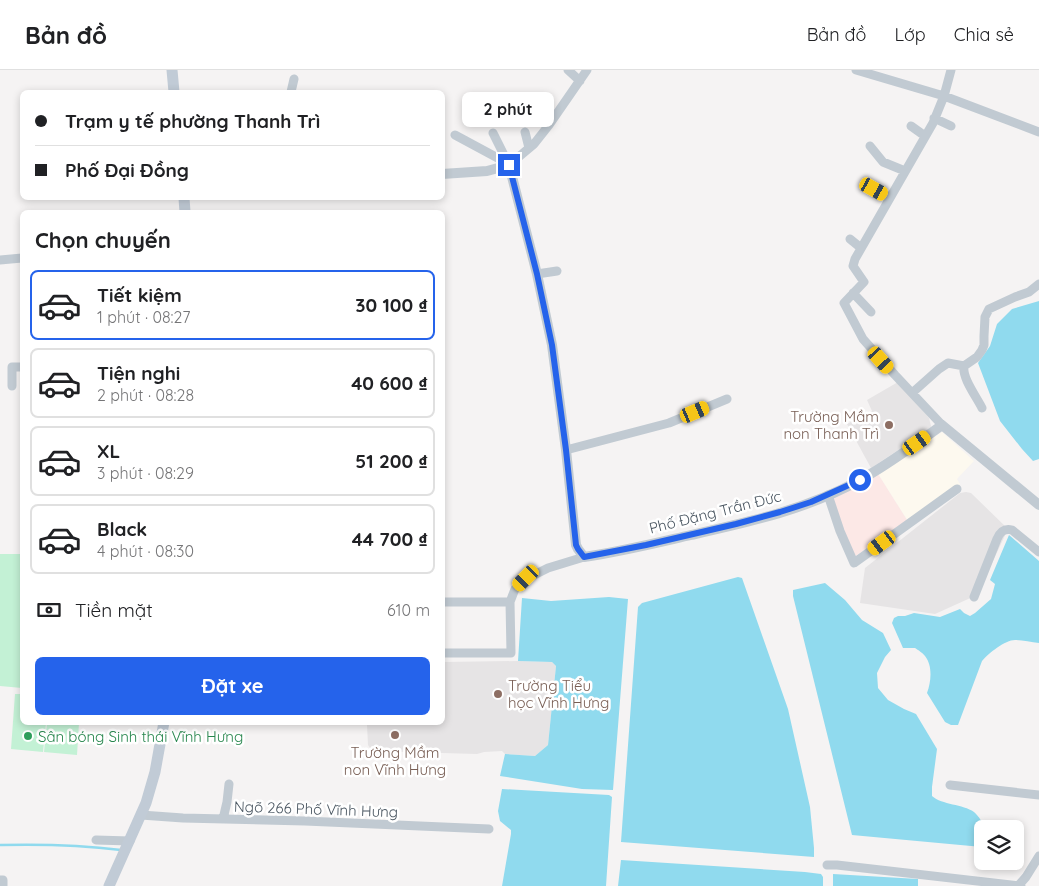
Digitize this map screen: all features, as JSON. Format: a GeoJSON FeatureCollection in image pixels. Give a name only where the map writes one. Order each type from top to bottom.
{"type":"FeatureCollection","features":[{"type":"Feature","properties":{"kind":"main road"},"geometry":{"type":"LineString","coordinates":[[172,70],[174,90]]}},
{"type":"Feature","properties":{"kind":"main road"},"geometry":{"type":"LineString","coordinates":[[109,886],[146,803],[155,772],[163,725]]}},
{"type":"Feature","properties":{"kind":"street"},"geometry":{"type":"LineString","coordinates":[[568,70],[580,81]]}},
{"type":"Feature","properties":{"kind":"street"},"geometry":{"type":"LineString","coordinates":[[445,174],[487,171],[508,164],[520,156],[534,144],[549,125],[587,70]]}},
{"type":"Feature","properties":{"kind":"street"},"geometry":{"type":"LineString","coordinates":[[856,70],[944,96],[1039,132]]}},
{"type":"Feature","properties":{"kind":"street"},"geometry":{"type":"LineString","coordinates":[[951,70],[944,96],[934,118],[853,266],[864,282],[844,302],[863,339],[912,394],[942,425],[1039,505]]}},
{"type":"Feature","properties":{"kind":"street"},"geometry":{"type":"LineString","coordinates":[[291,90],[294,79]]}},
{"type":"Feature","properties":{"kind":"street"},"geometry":{"type":"LineString","coordinates":[[934,118],[950,126]]}},
{"type":"Feature","properties":{"kind":"street"},"geometry":{"type":"LineString","coordinates":[[911,126],[925,136]]}},
{"type":"Feature","properties":{"kind":"street"},"geometry":{"type":"LineString","coordinates":[[525,132],[529,148]]}},
{"type":"Feature","properties":{"kind":"street"},"geometry":{"type":"LineString","coordinates":[[445,652],[511,653],[510,602],[515,589],[526,578],[548,568],[584,557],[576,545],[552,345],[537,274],[508,164],[493,133]]}},
{"type":"Feature","properties":{"kind":"street"},"geometry":{"type":"LineString","coordinates":[[455,135],[508,164]]}},
{"type":"Feature","properties":{"kind":"street"},"geometry":{"type":"LineString","coordinates":[[870,146],[883,162],[905,171]]}},
{"type":"Feature","properties":{"kind":"street"},"geometry":{"type":"LineString","coordinates":[[874,189],[890,198]]}},
{"type":"Feature","properties":{"kind":"street"},"geometry":{"type":"LineString","coordinates":[[850,239],[862,248]]}},
{"type":"Feature","properties":{"kind":"street"},"geometry":{"type":"LineString","coordinates":[[0,260],[20,258]]}},
{"type":"Feature","properties":{"kind":"street"},"geometry":{"type":"LineString","coordinates":[[537,274],[557,271]]}},
{"type":"Feature","properties":{"kind":"street"},"geometry":{"type":"LineString","coordinates":[[912,394],[948,363],[964,366],[977,357],[984,345],[985,317],[989,309],[1029,292],[1039,284]]}},
{"type":"Feature","properties":{"kind":"street"},"geometry":{"type":"LineString","coordinates":[[853,293],[871,312]]}},
{"type":"Feature","properties":{"kind":"street"},"geometry":{"type":"LineString","coordinates":[[964,366],[964,375],[982,408]]}},
{"type":"Feature","properties":{"kind":"street"},"geometry":{"type":"LineString","coordinates":[[12,386],[12,367],[20,367]]}},
{"type":"Feature","properties":{"kind":"street"},"geometry":{"type":"LineString","coordinates":[[566,450],[669,423],[727,399]]}},
{"type":"Feature","properties":{"kind":"street","name":"Phố Đặng Trần Đức"},"geometry":{"type":"LineString","coordinates":[[584,557],[628,549],[736,524],[811,502],[860,480],[942,425]]}},
{"type":"Feature","properties":{"kind":"street"},"geometry":{"type":"LineString","coordinates":[[828,495],[840,531],[854,563],[958,489]]}},
{"type":"Feature","properties":{"kind":"street"},"geometry":{"type":"LineString","coordinates":[[974,597],[1002,531],[1012,530],[1039,552]]}},
{"type":"Feature","properties":{"kind":"street"},"geometry":{"type":"LineString","coordinates":[[445,602],[510,602]]}},
{"type":"Feature","properties":{"kind":"street"},"geometry":{"type":"LineString","coordinates":[[223,819],[228,802],[229,784]]}},
{"type":"Feature","properties":{"kind":"street"},"geometry":{"type":"LineString","coordinates":[[950,785],[1039,795]]}},
{"type":"Feature","properties":{"kind":"street","name":"Ngõ 266 Phố Vĩnh Hưng"},"geometry":{"type":"LineString","coordinates":[[141,815],[489,830]]}},
{"type":"Feature","properties":{"kind":"street"},"geometry":{"type":"LineString","coordinates":[[96,840],[130,841]]}},
{"type":"Feature","properties":{"kind":"street"},"geometry":{"type":"LineString","coordinates":[[827,866],[837,865],[1020,886],[1039,856]]}},
{"type":"Feature","properties":{"kind":"street"},"geometry":{"type":"LineString","coordinates":[[0,880],[3,880],[3,886]]}},
{"type":"Feature","properties":{"kind":"shaded area","name":"Trường Mầm non Thanh Trì"},"geometry":{"type":"Polygon","coordinates":[[[898,382],[929,418],[931,426],[930,429],[871,468],[847,424],[872,411],[867,400],[898,382]]]}},
{"type":"Feature","properties":{"kind":"shaded area"},"geometry":{"type":"Polygon","coordinates":[[[942,432],[974,461],[957,479],[960,484],[907,520],[878,474],[942,432]]]}},
{"type":"Feature","properties":{"kind":"shaded area"},"geometry":{"type":"Polygon","coordinates":[[[878,474],[907,520],[854,557],[832,497],[878,474]]]}},
{"type":"Feature","properties":{"kind":"shaded area"},"geometry":{"type":"Polygon","coordinates":[[[960,493],[971,493],[1008,529],[977,595],[935,614],[860,603],[865,568],[960,493]]]}},
{"type":"Feature","properties":{"kind":"shaded area","name":"Trường Tiểu học Vĩnh Hưng"},"geometry":{"type":"Polygon","coordinates":[[[445,662],[552,662],[556,666],[548,745],[535,756],[505,754],[502,751],[477,754],[372,751],[368,745],[367,725],[445,725],[445,662]]]}},
{"type":"Feature","properties":{"kind":"green space"},"geometry":{"type":"Polygon","coordinates":[[[0,554],[20,554],[20,688],[0,686],[0,554]]]}},
{"type":"Feature","properties":{"kind":"green space","name":"Sân bóng Sinh thái Vĩnh Hưng"},"geometry":{"type":"Polygon","coordinates":[[[15,694],[20,694],[20,725],[46,725],[43,752],[11,749],[15,694]]]}},
{"type":"Feature","properties":{"kind":"green space","name":"Sân bóng Sinh thái Vĩnh Hưng"},"geometry":{"type":"Polygon","coordinates":[[[47,725],[79,725],[77,755],[44,752],[47,725]]]}},
{"type":"Feature","properties":{"kind":"water"},"geometry":{"type":"Polygon","coordinates":[[[1039,301],[1039,459],[1033,461],[1000,421],[978,363],[990,346],[997,324],[1012,309],[1039,301]]]}},
{"type":"Feature","properties":{"kind":"water"},"geometry":{"type":"Polygon","coordinates":[[[1009,535],[1039,561],[1039,643],[1015,640],[1002,645],[989,654],[982,661],[958,725],[951,725],[945,722],[927,693],[930,684],[928,660],[915,648],[903,648],[892,623],[894,618],[898,616],[914,613],[940,617],[960,609],[970,616],[975,613],[991,599],[995,584],[990,580],[1009,535]]]}},
{"type":"Feature","properties":{"kind":"water"},"geometry":{"type":"Polygon","coordinates":[[[738,577],[742,578],[788,709],[810,807],[814,857],[621,842],[638,607],[642,603],[738,577]]]}},
{"type":"Feature","properties":{"kind":"water"},"geometry":{"type":"Polygon","coordinates":[[[825,583],[845,600],[862,620],[883,633],[891,650],[877,673],[878,688],[888,700],[916,714],[937,749],[932,796],[941,801],[969,809],[981,820],[974,820],[974,846],[852,835],[793,590],[825,583]]]}},
{"type":"Feature","properties":{"kind":"water"},"geometry":{"type":"Polygon","coordinates":[[[609,597],[628,599],[613,790],[582,789],[500,776],[505,754],[535,756],[548,745],[556,666],[552,662],[518,661],[522,598],[551,601],[609,597]]]}},
{"type":"Feature","properties":{"kind":"water"},"geometry":{"type":"Polygon","coordinates":[[[502,789],[609,795],[612,797],[606,886],[502,886],[511,830],[500,821],[498,811],[502,789]]]}},
{"type":"Feature","properties":{"kind":"water"},"geometry":{"type":"Polygon","coordinates":[[[621,860],[821,874],[823,886],[618,886],[621,860]]]}},
{"type":"Feature","properties":{"kind":"water"},"geometry":{"type":"Polygon","coordinates":[[[833,874],[918,879],[918,886],[833,886],[833,874]]]}},
{"type":"Feature","properties":{"kind":"waterway"},"geometry":{"type":"LineString","coordinates":[[0,845],[60,845],[121,850]]}},
{"type":"Feature","properties":{"kind":"place","name":"Trường Mầm non Thanh Trì"},"geometry":{"type":"Point","coordinates":[889,425]}},
{"type":"Feature","properties":{"kind":"place","name":"Trường Tiểu học Vĩnh Hưng"},"geometry":{"type":"Point","coordinates":[498,694]}},
{"type":"Feature","properties":{"kind":"place","name":"Trường Mầm non Vĩnh Hưng"},"geometry":{"type":"Point","coordinates":[395,735]}},
{"type":"Feature","properties":{"kind":"place","name":"Sân bóng Sinh thái Vĩnh Hưng"},"geometry":{"type":"Point","coordinates":[28,736]}},
{"type":"Feature","properties":{"kind":"route"},"geometry":{"type":"LineString","coordinates":[[509,165],[537,274],[552,345],[560,398],[576,545],[584,557],[646,545],[780,512],[822,498],[860,480]]}}]}
